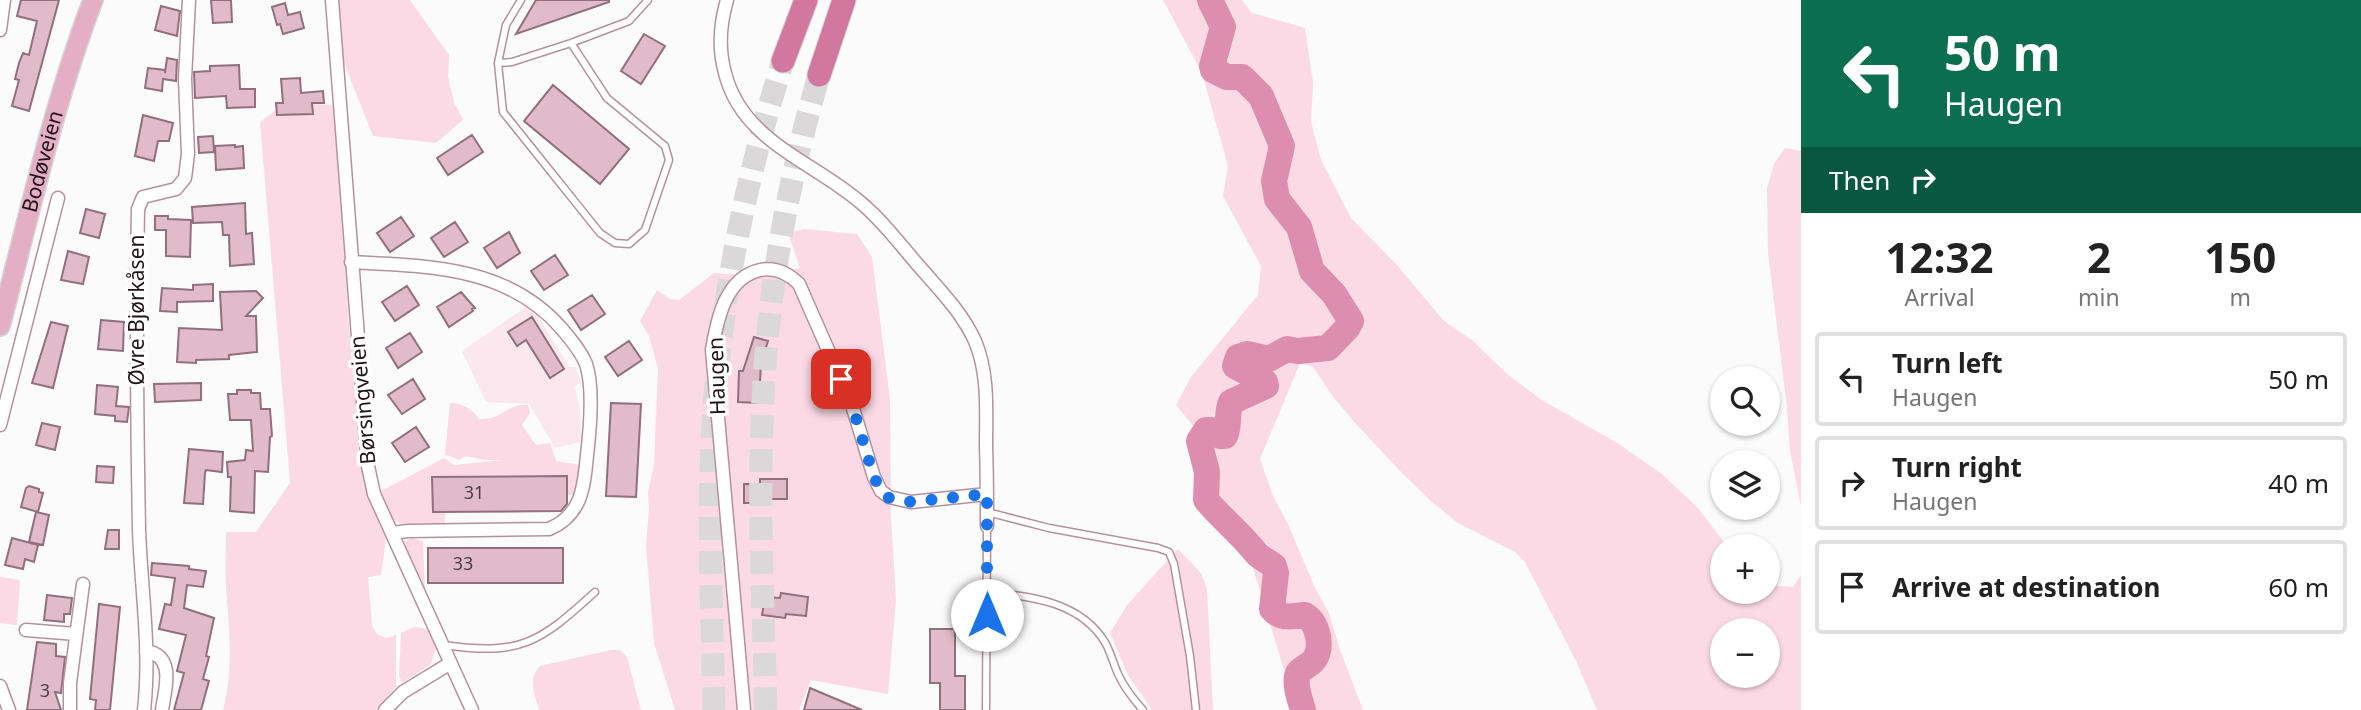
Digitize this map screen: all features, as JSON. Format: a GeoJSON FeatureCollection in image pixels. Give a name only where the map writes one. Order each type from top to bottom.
{"type":"FeatureCollection","features":[{"type":"Feature","properties":{"kind":"highway"},"geometry":{"type":"LineString","coordinates":[[783,61],[806,0]]}},
{"type":"Feature","properties":{"kind":"highway"},"geometry":{"type":"LineString","coordinates":[[819,75],[844,0]]}},
{"type":"Feature","properties":{"kind":"main road","name":"Bodøveien"},"geometry":{"type":"LineString","coordinates":[[0,326],[50,138],[80,34],[93,0]]}},
{"type":"Feature","properties":{"kind":"street","name":"Øvre Bjørkåsen"},"geometry":{"type":"LineString","coordinates":[[144,710],[146,651],[139,530],[136,307],[138,209],[143,197],[176,188],[185,178],[188,154],[185,79],[189,0]]}},
{"type":"Feature","properties":{"kind":"street","name":"Børsingveien"},"geometry":{"type":"LineString","coordinates":[[332,0],[368,466],[374,494],[471,710]]}},
{"type":"Feature","properties":{"kind":"street"},"geometry":{"type":"LineString","coordinates":[[727,0],[720,39],[722,65],[731,91],[744,114],[764,136],[841,187],[869,210],[957,311],[974,339],[984,375],[987,526]]}},
{"type":"Feature","properties":{"kind":"street"},"geometry":{"type":"LineString","coordinates":[[0,30],[2,4]]}},
{"type":"Feature","properties":{"kind":"street"},"geometry":{"type":"LineString","coordinates":[[0,425],[58,198]]}},
{"type":"Feature","properties":{"kind":"street"},"geometry":{"type":"LineString","coordinates":[[351,262],[454,271],[505,285],[537,304],[559,326],[582,356],[588,374],[588,442],[582,497],[566,519],[549,529],[392,533]]}},
{"type":"Feature","properties":{"kind":"street","name":"Haugen"},"geometry":{"type":"LineString","coordinates":[[744,710],[712,350],[722,306],[740,279],[751,272],[778,270],[790,275],[799,284],[851,402],[874,477],[881,491],[899,501],[911,502],[987,494]]}},
{"type":"Feature","properties":{"kind":"street"},"geometry":{"type":"LineString","coordinates":[[70,710],[70,683],[83,584]]}},
{"type":"Feature","properties":{"kind":"street"},"geometry":{"type":"LineString","coordinates":[[26,630],[76,634]]}},
{"type":"Feature","properties":{"kind":"street"},"geometry":{"type":"LineString","coordinates":[[146,651],[159,655],[164,663],[166,677],[162,710]]}},
{"type":"Feature","properties":{"kind":"street"},"geometry":{"type":"LineString","coordinates":[[385,710],[403,692],[449,664]]}},
{"type":"Feature","properties":{"kind":"street"},"geometry":{"type":"LineString","coordinates":[[0,686],[9,710]]}},
{"type":"Feature","properties":{"kind":"lane"},"geometry":{"type":"LineString","coordinates":[[521,0],[506,25],[498,63],[503,112],[600,233],[615,243],[629,244],[645,230],[669,160],[665,146],[607,98],[571,43]]}},
{"type":"Feature","properties":{"kind":"lane"},"geometry":{"type":"LineString","coordinates":[[498,63],[512,62],[571,43],[629,20],[648,0]]}},
{"type":"Feature","properties":{"kind":"lane"},"geometry":{"type":"LineString","coordinates":[[987,512],[1168,552],[1174,564],[1190,656],[1196,710]]}},
{"type":"Feature","properties":{"kind":"lane"},"geometry":{"type":"LineString","coordinates":[[986,710],[987,526]]}},
{"type":"Feature","properties":{"kind":"lane"},"geometry":{"type":"LineString","coordinates":[[441,645],[490,649],[524,645],[560,624],[595,592]]}},
{"type":"Feature","properties":{"kind":"lane"},"geometry":{"type":"LineString","coordinates":[[987,592],[1018,594],[1067,607],[1090,623],[1106,645],[1119,676],[1143,710]]}},
{"type":"Feature","properties":{"kind":"shaded area"},"geometry":{"type":"Polygon","coordinates":[[[339,0],[410,0],[449,55],[448,77],[454,102],[463,120],[436,143],[373,136],[343,60],[339,0]]]}},
{"type":"Feature","properties":{"kind":"shaded area"},"geometry":{"type":"Polygon","coordinates":[[[1163,0],[1242,0],[1252,13],[1305,28],[1313,83],[1311,122],[1321,160],[1351,218],[1396,264],[1444,321],[1473,341],[1506,373],[1540,399],[1619,444],[1663,475],[1698,508],[1718,534],[1710,534],[1710,604],[1780,604],[1780,586],[1793,587],[1801,575],[1801,710],[1597,710],[1576,661],[1525,562],[1515,552],[1458,523],[1432,502],[1357,425],[1313,367],[1300,363],[1260,459],[1273,496],[1329,613],[1363,710],[1300,710],[1285,673],[1252,565],[1213,495],[1210,466],[1199,433],[1176,405],[1191,377],[1258,295],[1261,266],[1223,196],[1228,166],[1202,73],[1163,0]]]}},
{"type":"Feature","properties":{"kind":"shaded area"},"geometry":{"type":"Polygon","coordinates":[[[303,104],[334,105],[349,326],[363,474],[367,494],[386,539],[381,575],[368,577],[372,625],[377,634],[386,638],[396,635],[396,687],[376,710],[223,710],[230,664],[226,532],[256,532],[290,483],[260,122],[280,107],[303,104]]]}},
{"type":"Feature","properties":{"kind":"shaded area"},"geometry":{"type":"Polygon","coordinates":[[[1785,148],[1801,151],[1801,506],[1790,451],[1768,253],[1767,188],[1774,164],[1785,148]]]}},
{"type":"Feature","properties":{"kind":"shaded area"},"geometry":{"type":"Polygon","coordinates":[[[804,229],[857,234],[872,257],[890,399],[891,517],[896,599],[888,694],[811,680],[799,710],[675,710],[654,643],[646,546],[648,492],[654,465],[658,368],[649,336],[640,321],[657,290],[670,299],[679,300],[714,273],[764,277],[800,268],[788,233],[804,229]]]}},
{"type":"Feature","properties":{"kind":"shaded area"},"geometry":{"type":"Polygon","coordinates":[[[527,306],[535,311],[569,367],[576,367],[581,383],[575,386],[580,412],[581,442],[555,448],[529,404],[486,402],[462,351],[527,306]]]}},
{"type":"Feature","properties":{"kind":"shaded area"},"geometry":{"type":"Polygon","coordinates":[[[450,403],[467,407],[479,419],[493,417],[520,405],[528,405],[530,413],[522,425],[536,445],[550,443],[556,461],[580,465],[579,495],[567,495],[566,476],[433,477],[433,511],[445,512],[445,525],[395,521],[386,508],[381,491],[444,458],[454,465],[502,460],[466,456],[459,460],[445,454],[450,403]]]}},
{"type":"Feature","properties":{"kind":"shaded area"},"geometry":{"type":"Polygon","coordinates":[[[411,538],[423,541],[425,591],[404,548],[404,543],[411,538]]]}},
{"type":"Feature","properties":{"kind":"shaded area"},"geometry":{"type":"Polygon","coordinates":[[[1178,549],[1201,573],[1207,589],[1213,710],[1152,710],[1128,675],[1110,633],[1127,605],[1178,549]]]}},
{"type":"Feature","properties":{"kind":"shaded area"},"geometry":{"type":"Polygon","coordinates":[[[0,577],[20,580],[17,625],[0,623],[0,577]]]}},
{"type":"Feature","properties":{"kind":"shaded area"},"geometry":{"type":"Polygon","coordinates":[[[414,627],[430,632],[436,648],[431,664],[402,683],[399,676],[401,633],[414,627]]]}},
{"type":"Feature","properties":{"kind":"shaded area"},"geometry":{"type":"Polygon","coordinates":[[[620,650],[627,657],[641,710],[539,710],[533,681],[540,666],[620,650]]]}},
{"type":"Feature","properties":{"kind":"building"},"geometry":{"type":"Polygon","coordinates":[[[21,0],[59,0],[29,111],[12,106],[19,80],[15,79],[19,63],[23,53],[29,55],[37,21],[17,16],[21,0]]]}},
{"type":"Feature","properties":{"kind":"building"},"geometry":{"type":"Polygon","coordinates":[[[211,0],[231,0],[232,22],[213,23],[211,0]]]}},
{"type":"Feature","properties":{"kind":"building"},"geometry":{"type":"Polygon","coordinates":[[[536,0],[609,0],[609,2],[516,34],[536,0]]]}},
{"type":"Feature","properties":{"kind":"building"},"geometry":{"type":"Polygon","coordinates":[[[285,3],[288,15],[300,12],[304,28],[283,34],[280,24],[277,25],[272,7],[285,3]]]}},
{"type":"Feature","properties":{"kind":"building"},"geometry":{"type":"Polygon","coordinates":[[[161,6],[180,11],[177,36],[155,30],[161,6]]]}},
{"type":"Feature","properties":{"kind":"building"},"geometry":{"type":"Polygon","coordinates":[[[644,34],[665,46],[641,84],[621,71],[644,34]]]}},
{"type":"Feature","properties":{"kind":"building"},"geometry":{"type":"Polygon","coordinates":[[[167,58],[177,60],[176,81],[163,79],[162,91],[145,88],[148,68],[165,70],[165,73],[167,58]]]}},
{"type":"Feature","properties":{"kind":"building"},"geometry":{"type":"Polygon","coordinates":[[[239,65],[240,89],[255,89],[255,107],[227,108],[226,96],[195,98],[194,72],[210,71],[210,66],[239,65]]]}},
{"type":"Feature","properties":{"kind":"building"},"geometry":{"type":"Polygon","coordinates":[[[300,78],[301,93],[323,91],[324,103],[312,103],[313,114],[277,115],[276,103],[283,103],[281,79],[300,78]]]}},
{"type":"Feature","properties":{"kind":"building"},"geometry":{"type":"Polygon","coordinates":[[[553,85],[629,149],[600,184],[524,121],[553,85]]]}},
{"type":"Feature","properties":{"kind":"building"},"geometry":{"type":"Polygon","coordinates":[[[143,115],[173,123],[169,141],[158,141],[154,161],[135,156],[143,115]]]}},
{"type":"Feature","properties":{"kind":"building"},"geometry":{"type":"Polygon","coordinates":[[[472,135],[483,152],[448,175],[437,158],[472,135]]]}},
{"type":"Feature","properties":{"kind":"building"},"geometry":{"type":"Polygon","coordinates":[[[213,136],[214,152],[199,153],[198,137],[213,136]]]}},
{"type":"Feature","properties":{"kind":"building"},"geometry":{"type":"Polygon","coordinates":[[[215,146],[243,146],[244,168],[216,170],[215,146]]]}},
{"type":"Feature","properties":{"kind":"building"},"geometry":{"type":"Polygon","coordinates":[[[245,203],[246,234],[252,233],[254,264],[230,266],[229,235],[223,235],[222,222],[193,223],[192,207],[245,203]]]}},
{"type":"Feature","properties":{"kind":"building"},"geometry":{"type":"Polygon","coordinates":[[[86,209],[105,214],[99,238],[80,233],[86,209]]]}},
{"type":"Feature","properties":{"kind":"building"},"geometry":{"type":"Polygon","coordinates":[[[155,216],[191,220],[190,257],[166,256],[166,230],[155,230],[155,216]]]}},
{"type":"Feature","properties":{"kind":"building"},"geometry":{"type":"Polygon","coordinates":[[[401,217],[414,236],[390,252],[377,233],[401,217]]]}},
{"type":"Feature","properties":{"kind":"building"},"geometry":{"type":"Polygon","coordinates":[[[455,222],[468,242],[444,257],[431,238],[455,222]]]}},
{"type":"Feature","properties":{"kind":"building"},"geometry":{"type":"Polygon","coordinates":[[[509,232],[520,253],[497,268],[484,248],[509,232]]]}},
{"type":"Feature","properties":{"kind":"building"},"geometry":{"type":"Polygon","coordinates":[[[68,251],[89,257],[83,284],[61,280],[68,251]]]}},
{"type":"Feature","properties":{"kind":"building"},"geometry":{"type":"Polygon","coordinates":[[[555,255],[568,275],[544,290],[531,271],[555,255]]]}},
{"type":"Feature","properties":{"kind":"building"},"geometry":{"type":"Polygon","coordinates":[[[213,284],[213,301],[177,302],[177,312],[160,311],[162,288],[193,290],[193,285],[213,284]]]}},
{"type":"Feature","properties":{"kind":"building"},"geometry":{"type":"Polygon","coordinates":[[[407,286],[419,305],[395,321],[382,302],[407,286]]]}},
{"type":"Feature","properties":{"kind":"building"},"geometry":{"type":"Polygon","coordinates":[[[256,291],[263,298],[246,316],[256,316],[257,352],[229,355],[229,359],[177,362],[179,328],[222,330],[220,292],[256,291]]]}},
{"type":"Feature","properties":{"kind":"building"},"geometry":{"type":"Polygon","coordinates":[[[461,292],[475,308],[449,327],[437,307],[461,292]]]}},
{"type":"Feature","properties":{"kind":"building"},"geometry":{"type":"Polygon","coordinates":[[[592,295],[605,314],[581,330],[568,310],[592,295]]]}},
{"type":"Feature","properties":{"kind":"building"},"geometry":{"type":"Polygon","coordinates":[[[532,317],[564,369],[550,378],[526,340],[517,346],[508,332],[532,317]]]}},
{"type":"Feature","properties":{"kind":"building"},"geometry":{"type":"Polygon","coordinates":[[[101,320],[124,322],[123,351],[98,349],[101,320]]]}},
{"type":"Feature","properties":{"kind":"building"},"geometry":{"type":"Polygon","coordinates":[[[51,322],[68,326],[53,388],[32,383],[51,322]]]}},
{"type":"Feature","properties":{"kind":"building"},"geometry":{"type":"Polygon","coordinates":[[[410,333],[422,352],[398,368],[386,348],[410,333]]]}},
{"type":"Feature","properties":{"kind":"building"},"geometry":{"type":"Polygon","coordinates":[[[754,337],[768,341],[761,363],[759,403],[738,402],[739,371],[743,371],[754,337]]]}},
{"type":"Feature","properties":{"kind":"building"},"geometry":{"type":"Polygon","coordinates":[[[629,341],[642,360],[618,376],[605,357],[629,341]]]}},
{"type":"Feature","properties":{"kind":"building"},"geometry":{"type":"Polygon","coordinates":[[[413,379],[425,399],[402,414],[388,395],[413,379]]]}},
{"type":"Feature","properties":{"kind":"building"},"geometry":{"type":"Polygon","coordinates":[[[201,383],[201,400],[155,402],[154,384],[201,383]]]}},
{"type":"Feature","properties":{"kind":"building"},"geometry":{"type":"Polygon","coordinates":[[[97,385],[118,387],[116,406],[129,407],[127,422],[115,421],[115,416],[95,414],[97,385]]]}},
{"type":"Feature","properties":{"kind":"building"},"geometry":{"type":"Polygon","coordinates":[[[237,390],[260,393],[261,409],[270,409],[272,436],[268,472],[255,471],[254,513],[230,511],[231,477],[228,477],[227,462],[245,460],[246,450],[253,451],[251,420],[230,420],[228,394],[237,394],[237,390]]]}},
{"type":"Feature","properties":{"kind":"building"},"geometry":{"type":"Polygon","coordinates":[[[611,403],[641,404],[636,497],[606,496],[611,403]]]}},
{"type":"Feature","properties":{"kind":"building"},"geometry":{"type":"Polygon","coordinates":[[[42,423],[60,427],[55,450],[36,445],[42,423]]]}},
{"type":"Feature","properties":{"kind":"building"},"geometry":{"type":"Polygon","coordinates":[[[416,427],[429,447],[405,462],[392,443],[416,427]]]}},
{"type":"Feature","properties":{"kind":"building"},"geometry":{"type":"Polygon","coordinates":[[[189,449],[223,452],[222,472],[206,470],[203,504],[184,503],[189,449]]]}},
{"type":"Feature","properties":{"kind":"building"},"geometry":{"type":"Polygon","coordinates":[[[97,466],[114,467],[113,483],[96,482],[97,466]]]}},
{"type":"Feature","properties":{"kind":"building"},"geometry":{"type":"Polygon","coordinates":[[[567,476],[567,504],[561,511],[433,512],[432,477],[567,476]]]}},
{"type":"Feature","properties":{"kind":"building"},"geometry":{"type":"Polygon","coordinates":[[[760,479],[787,479],[787,499],[767,499],[767,503],[744,503],[744,484],[760,484],[760,479]]]}},
{"type":"Feature","properties":{"kind":"building"},"geometry":{"type":"Polygon","coordinates":[[[29,486],[43,493],[38,512],[21,507],[29,486]]]}},
{"type":"Feature","properties":{"kind":"building"},"geometry":{"type":"Polygon","coordinates":[[[36,512],[49,515],[43,545],[29,542],[36,512]]]}},
{"type":"Feature","properties":{"kind":"building"},"geometry":{"type":"Polygon","coordinates":[[[108,530],[119,530],[119,549],[105,549],[108,530]]]}},
{"type":"Feature","properties":{"kind":"building"},"geometry":{"type":"Polygon","coordinates":[[[12,538],[38,545],[34,562],[25,559],[23,569],[5,565],[12,538]]]}},
{"type":"Feature","properties":{"kind":"building"},"geometry":{"type":"Polygon","coordinates":[[[428,548],[563,548],[563,583],[428,583],[428,548]]]}},
{"type":"Feature","properties":{"kind":"building"},"geometry":{"type":"Polygon","coordinates":[[[152,563],[189,566],[189,569],[206,571],[203,587],[187,585],[184,608],[214,618],[203,679],[209,681],[201,710],[174,710],[184,673],[177,671],[186,635],[159,629],[165,604],[171,605],[175,578],[151,575],[152,563]]]}},
{"type":"Feature","properties":{"kind":"building"},"geometry":{"type":"Polygon","coordinates":[[[781,593],[808,597],[806,616],[786,614],[785,618],[762,615],[765,597],[780,598],[781,593]]]}},
{"type":"Feature","properties":{"kind":"building"},"geometry":{"type":"Polygon","coordinates":[[[47,595],[72,598],[70,614],[64,614],[64,622],[44,620],[47,595]]]}},
{"type":"Feature","properties":{"kind":"building"},"geometry":{"type":"Polygon","coordinates":[[[99,604],[120,607],[110,710],[95,710],[96,700],[90,699],[99,604]]]}},
{"type":"Feature","properties":{"kind":"building"},"geometry":{"type":"Polygon","coordinates":[[[930,629],[955,629],[955,676],[965,676],[965,710],[940,710],[940,683],[930,683],[930,629]]]}},
{"type":"Feature","properties":{"kind":"building"},"geometry":{"type":"Polygon","coordinates":[[[37,642],[56,644],[56,656],[65,657],[61,693],[55,692],[61,710],[27,710],[37,642]]]}},
{"type":"Feature","properties":{"kind":"building"},"geometry":{"type":"Polygon","coordinates":[[[810,688],[862,710],[804,710],[810,688]]]}},
{"type":"Feature","properties":{"kind":"waterway"},"geometry":{"type":"LineString","coordinates":[[1210,0],[1223,27],[1213,70],[1227,77],[1242,77],[1261,96],[1282,146],[1274,181],[1277,199],[1299,227],[1312,271],[1334,294],[1351,321],[1328,348],[1298,351],[1287,349],[1269,359],[1247,354],[1238,357],[1235,366],[1265,382],[1266,386],[1231,402],[1225,436],[1206,430],[1199,441],[1207,472],[1206,500],[1258,555],[1274,566],[1276,573],[1272,609],[1283,616],[1305,615],[1316,630],[1319,643],[1316,656],[1297,676],[1297,689],[1303,710]]}},
{"type":"Feature","properties":{"kind":"tunnel"},"geometry":{"type":"LineString","coordinates":[[714,710],[711,483],[718,364],[738,232],[758,146],[783,61]]}},
{"type":"Feature","properties":{"kind":"tunnel"},"geometry":{"type":"LineString","coordinates":[[766,710],[761,505],[767,343],[783,227],[799,150],[819,75]]}},
{"type":"Feature","properties":{"kind":"route"},"geometry":{"type":"LineString","coordinates":[[841,379],[851,402],[874,477],[881,491],[889,498],[911,502],[987,494],[987,615]]}}]}
